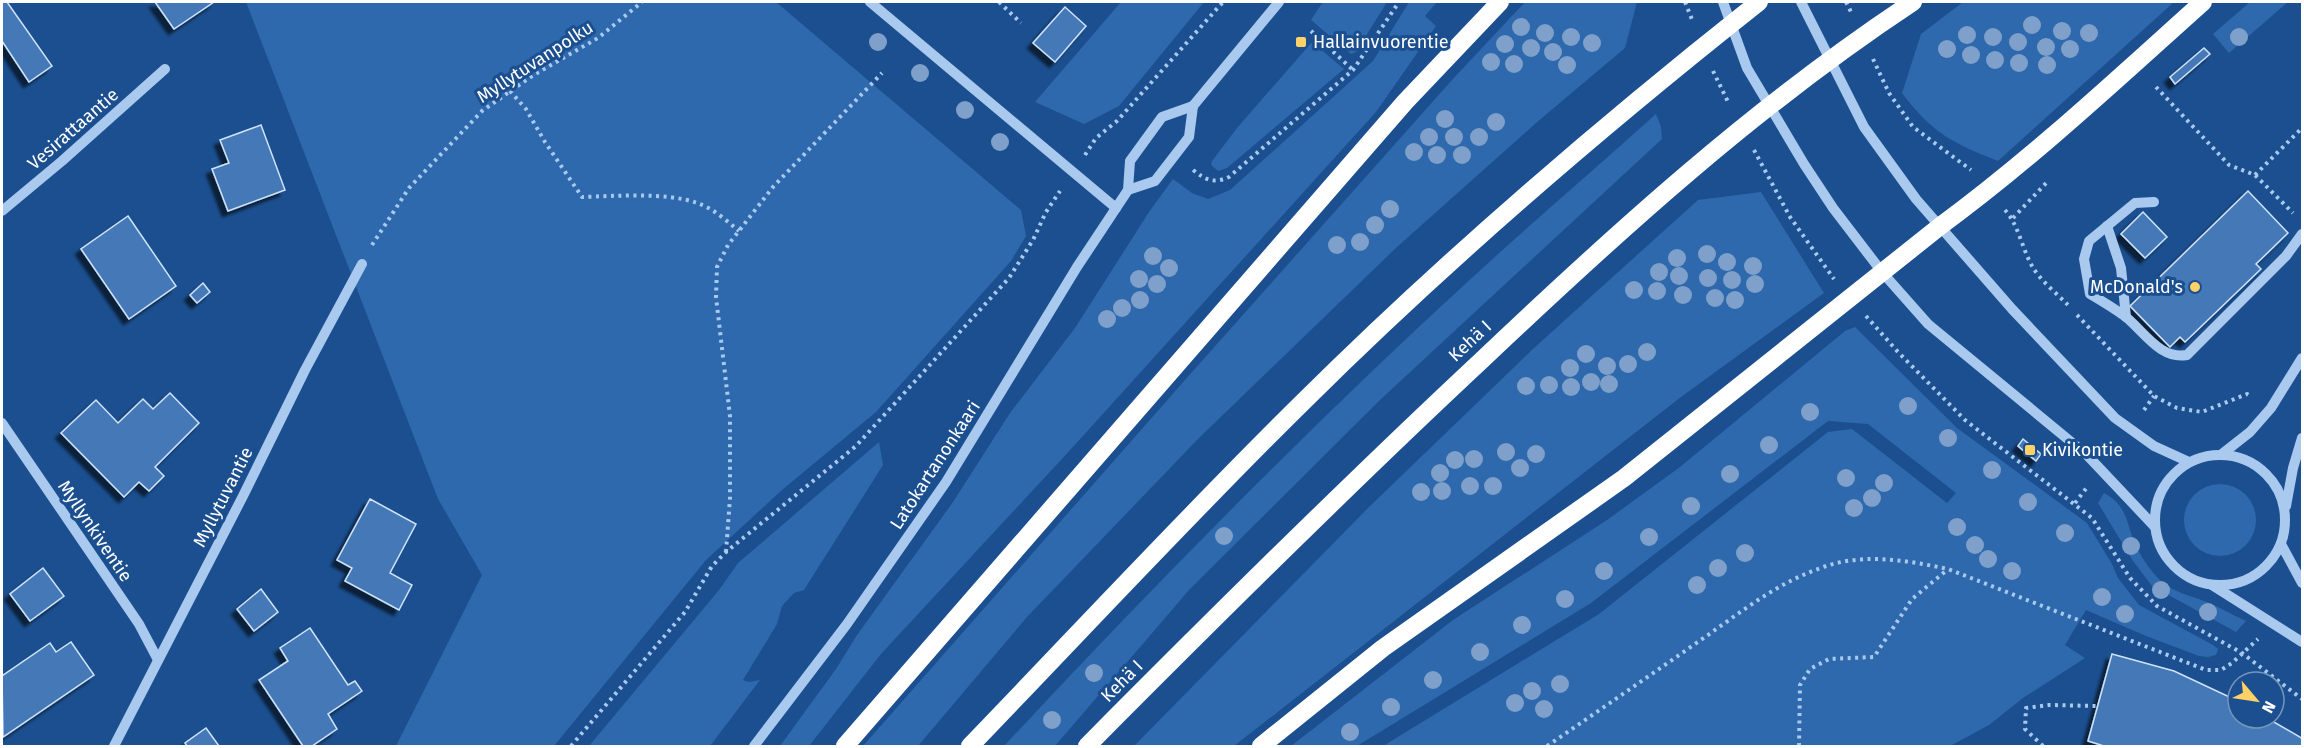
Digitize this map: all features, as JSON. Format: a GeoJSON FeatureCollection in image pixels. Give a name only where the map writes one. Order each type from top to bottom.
{"type":"FeatureCollection","features":[{"type":"Feature","properties":{"kind":"highway"},"geometry":{"type":"LineString","coordinates":[[845,747],[1404,102],[1500,2]]}},
{"type":"Feature","properties":{"kind":"highway"},"geometry":{"type":"LineString","coordinates":[[970,747],[1304,401],[1464,250],[1656,83],[1759,2]]}},
{"type":"Feature","properties":{"kind":"highway","name":"Kehä I"},"geometry":{"type":"LineString","coordinates":[[1087,747],[1288,544],[1560,285],[1697,164],[1797,85],[1912,2]]}},
{"type":"Feature","properties":{"kind":"highway"},"geometry":{"type":"LineString","coordinates":[[1261,747],[1383,648],[1624,478],[2024,162],[2203,2]]}},
{"type":"Feature","properties":{"kind":"street"},"geometry":{"type":"LineString","coordinates":[[870,2],[1116,208]]}},
{"type":"Feature","properties":{"kind":"street","name":"Latokartanonkaari"},"geometry":{"type":"LineString","coordinates":[[754,747],[847,624],[946,482],[1128,190],[1130,161],[1162,117],[1192,106],[1279,2]]}},
{"type":"Feature","properties":{"kind":"street"},"geometry":{"type":"LineString","coordinates":[[1723,2],[1746,68],[1833,208],[1882,272],[1928,324],[2101,468],[2155,527]]}},
{"type":"Feature","properties":{"kind":"street"},"geometry":{"type":"LineString","coordinates":[[1801,2],[1864,127],[1916,199],[2012,309],[2115,418],[2154,446],[2188,462]]}},
{"type":"Feature","properties":{"kind":"street","name":"Vesirattaantie"},"geometry":{"type":"LineString","coordinates":[[2,211],[165,69]]}},
{"type":"Feature","properties":{"kind":"street"},"geometry":{"type":"LineString","coordinates":[[1128,190],[1155,180],[1174,157],[1189,137],[1192,106]]}},
{"type":"Feature","properties":{"kind":"street"},"geometry":{"type":"LineString","coordinates":[[2154,202],[2135,203],[2089,242],[2084,259],[2090,294],[2126,317],[2162,351],[2176,357],[2187,355],[2286,256],[2302,234]]}},
{"type":"Feature","properties":{"kind":"street"},"geometry":{"type":"LineString","coordinates":[[2107,226],[2121,268],[2126,317]]}},
{"type":"Feature","properties":{"kind":"street","name":"Myllytuvantie"},"geometry":{"type":"LineString","coordinates":[[114,747],[243,496],[305,369],[362,264]]}},
{"type":"Feature","properties":{"kind":"street"},"geometry":{"type":"LineString","coordinates":[[2222,454],[2250,432],[2271,408],[2302,358]]}},
{"type":"Feature","properties":{"kind":"street","name":"Myllynkiventie"},"geometry":{"type":"LineString","coordinates":[[2,423],[139,624],[158,660]]}},
{"type":"Feature","properties":{"kind":"street"},"geometry":{"type":"LineString","coordinates":[[2212,585],[2233,584],[2253,576],[2270,562],[2281,544],[2293,468],[2302,438]]}},
{"type":"Feature","properties":{"kind":"street"},"geometry":{"type":"LineString","coordinates":[[2285,512],[2274,483],[2264,471],[2237,457],[2222,454],[2210,455],[2188,462],[2174,473],[2163,487],[2157,507],[2155,527],[2166,557],[2178,570],[2194,580],[2212,585],[2302,642]]}},
{"type":"Feature","properties":{"kind":"street"},"geometry":{"type":"LineString","coordinates":[[2281,544],[2302,583]]}},
{"type":"Feature","properties":{"kind":"path","name":"Myllytuvanpolku"},"geometry":{"type":"LineString","coordinates":[[362,264],[384,224],[409,188],[482,111],[532,76],[598,38],[642,2]]}},
{"type":"Feature","properties":{"kind":"path"},"geometry":{"type":"LineString","coordinates":[[999,2],[1021,23]]}},
{"type":"Feature","properties":{"kind":"path"},"geometry":{"type":"LineString","coordinates":[[1096,138],[1117,121],[1223,2]]}},
{"type":"Feature","properties":{"kind":"path"},"geometry":{"type":"LineString","coordinates":[[1191,168],[1207,180],[1216,182],[1229,177],[1353,70],[1399,2]]}},
{"type":"Feature","properties":{"kind":"path"},"geometry":{"type":"LineString","coordinates":[[1846,2],[1856,22]]}},
{"type":"Feature","properties":{"kind":"path"},"geometry":{"type":"LineString","coordinates":[[1311,31],[1353,70]]}},
{"type":"Feature","properties":{"kind":"path"},"geometry":{"type":"LineString","coordinates":[[1870,52],[1889,93],[1913,127],[1970,169]]}},
{"type":"Feature","properties":{"kind":"path"},"geometry":{"type":"LineString","coordinates":[[726,552],[730,498],[730,416],[716,297],[717,267],[728,245],[773,187],[882,74]]}},
{"type":"Feature","properties":{"kind":"path"},"geometry":{"type":"LineString","coordinates":[[2156,87],[2229,165],[2255,175],[2295,214]]}},
{"type":"Feature","properties":{"kind":"path"},"geometry":{"type":"LineString","coordinates":[[510,92],[526,109],[582,197],[668,198],[697,202],[717,213],[739,231]]}},
{"type":"Feature","properties":{"kind":"path"},"geometry":{"type":"LineString","coordinates":[[2255,175],[2302,128]]}},
{"type":"Feature","properties":{"kind":"path"},"geometry":{"type":"LineString","coordinates":[[2049,180],[2013,218],[2018,239],[2033,268],[2154,396],[2177,408],[2202,411],[2247,394]]}},
{"type":"Feature","properties":{"kind":"path"},"geometry":{"type":"LineString","coordinates":[[571,747],[685,612],[712,566],[856,446],[1009,278],[1033,240],[1046,212]]}},
{"type":"Feature","properties":{"kind":"path"},"geometry":{"type":"LineString","coordinates":[[1874,325],[1965,420],[2092,518],[2130,578],[2157,606],[2242,653],[2302,699]]}},
{"type":"Feature","properties":{"kind":"path"},"geometry":{"type":"LineString","coordinates":[[1547,747],[1753,602],[1818,568],[1852,560],[1882,558],[1948,569],[2206,670],[2221,670],[2242,653]]}},
{"type":"Feature","properties":{"kind":"path"},"geometry":{"type":"LineString","coordinates":[[1800,747],[1800,685],[1810,669],[1829,659],[1874,657],[1912,599],[1948,569]]}},
{"type":"Feature","properties":{"kind":"path"},"geometry":{"type":"LineString","coordinates":[[2043,747],[2025,729],[2026,708],[2049,705],[2098,706]]}},
{"type":"Feature","properties":{"kind":"shaded area"},"geometry":{"type":"Polygon","coordinates":[[[246,2],[776,2],[1021,210],[1026,236],[1011,261],[876,412],[782,490],[706,560],[554,746],[396,746],[482,575],[438,499],[246,2]]]}},
{"type":"Feature","properties":{"kind":"shaded area"},"geometry":{"type":"Polygon","coordinates":[[[1121,2],[1204,2],[1119,106],[1084,124],[1035,102],[1121,2]]]}},
{"type":"Feature","properties":{"kind":"shaded area"},"geometry":{"type":"Polygon","coordinates":[[[1323,2],[1387,2],[1356,52],[1351,54],[1311,20],[1323,2]]]}},
{"type":"Feature","properties":{"kind":"shaded area"},"geometry":{"type":"Polygon","coordinates":[[[1409,2],[1437,2],[1425,16],[1436,26],[1376,112],[1072,448],[881,654],[809,746],[780,746],[953,502],[1010,413],[1075,328],[1149,212],[1173,179],[1192,193],[1208,199],[1230,190],[1373,61],[1409,2]]]}},
{"type":"Feature","properties":{"kind":"shaded area"},"geometry":{"type":"Polygon","coordinates":[[[1525,2],[1637,2],[1625,48],[1536,123],[1397,247],[1198,439],[1027,617],[918,746],[863,746],[1192,372],[1452,80],[1525,2]]]}},
{"type":"Feature","properties":{"kind":"shaded area"},"geometry":{"type":"Polygon","coordinates":[[[1963,2],[2174,2],[1998,161],[1944,135],[1923,118],[1902,93],[1921,34],[1963,2]]]}},
{"type":"Feature","properties":{"kind":"shaded area"},"geometry":{"type":"Polygon","coordinates":[[[2250,2],[2288,2],[2229,53],[2213,34],[2250,2]]]}},
{"type":"Feature","properties":{"kind":"shaded area"},"geometry":{"type":"Polygon","coordinates":[[[1312,42],[1344,69],[1227,168],[1218,171],[1211,165],[1212,161],[1237,128],[1312,42]]]}},
{"type":"Feature","properties":{"kind":"shaded area"},"geometry":{"type":"Polygon","coordinates":[[[1656,114],[1661,127],[1662,139],[1380,400],[1190,589],[1055,746],[1004,746],[1176,565],[1353,389],[1475,275],[1656,114]]]}},
{"type":"Feature","properties":{"kind":"shaded area"},"geometry":{"type":"Polygon","coordinates":[[[1761,192],[1824,293],[1681,397],[1234,746],[1134,746],[1368,508],[1534,348],[1698,200],[1761,192]]]}},
{"type":"Feature","properties":{"kind":"shaded area"},"geometry":{"type":"Polygon","coordinates":[[[1855,327],[1957,428],[2087,523],[2118,578],[2139,605],[2213,645],[2218,649],[2216,655],[2199,656],[2086,610],[2065,645],[2085,658],[2023,698],[1989,725],[1950,746],[1383,746],[1599,614],[1828,432],[1852,429],[1947,503],[1956,493],[1868,424],[1828,421],[1591,603],[1357,746],[1291,746],[1453,620],[1607,520],[1680,467],[1845,331],[1855,327]]]}},
{"type":"Feature","properties":{"kind":"shaded area"},"geometry":{"type":"Polygon","coordinates":[[[879,442],[883,465],[804,590],[794,593],[782,606],[777,624],[743,680],[749,682],[760,680],[710,746],[589,746],[719,590],[738,563],[879,442]]]}},
{"type":"Feature","properties":{"kind":"shaded area"},"geometry":{"type":"Polygon","coordinates":[[[2227,484],[2246,494],[2254,506],[2256,520],[2254,534],[2246,546],[2234,554],[2213,556],[2194,546],[2186,534],[2184,513],[2194,494],[2206,486],[2227,484]]]}},
{"type":"Feature","properties":{"kind":"shaded area"},"geometry":{"type":"Polygon","coordinates":[[[2104,493],[2118,503],[2122,509],[2140,553],[2157,577],[2176,591],[2209,603],[2246,621],[2236,632],[2152,586],[2133,561],[2098,503],[2104,493]]]}},
{"type":"Feature","properties":{"kind":"building"},"geometry":{"type":"Polygon","coordinates":[[[2,2],[7,2],[52,66],[29,82],[2,41],[2,2]]]}},
{"type":"Feature","properties":{"kind":"building"},"geometry":{"type":"Polygon","coordinates":[[[155,2],[214,2],[174,29],[155,2]]]}},
{"type":"Feature","properties":{"kind":"building"},"geometry":{"type":"Polygon","coordinates":[[[1065,7],[1086,26],[1055,62],[1033,43],[1065,7]]]}},
{"type":"Feature","properties":{"kind":"building"},"geometry":{"type":"Polygon","coordinates":[[[2204,48],[2210,54],[2175,84],[2170,77],[2204,48]]]}},
{"type":"Feature","properties":{"kind":"building"},"geometry":{"type":"Polygon","coordinates":[[[261,125],[285,190],[228,211],[212,169],[229,163],[220,140],[261,125]]]}},
{"type":"Feature","properties":{"kind":"building","name":"McDonald's"},"geometry":{"type":"Polygon","coordinates":[[[2248,191],[2288,233],[2256,264],[2261,269],[2185,342],[2180,337],[2170,347],[2130,306],[2248,191]]]}},
{"type":"Feature","properties":{"kind":"building"},"geometry":{"type":"Polygon","coordinates":[[[2143,212],[2167,237],[2145,258],[2121,234],[2143,212]]]}},
{"type":"Feature","properties":{"kind":"building"},"geometry":{"type":"Polygon","coordinates":[[[128,216],[176,286],[129,319],[81,249],[128,216]]]}},
{"type":"Feature","properties":{"kind":"building"},"geometry":{"type":"Polygon","coordinates":[[[203,283],[210,292],[197,303],[190,295],[203,283]]]}},
{"type":"Feature","properties":{"kind":"building"},"geometry":{"type":"Polygon","coordinates":[[[170,393],[199,423],[155,467],[164,476],[149,491],[139,482],[124,497],[61,433],[96,400],[118,423],[143,399],[153,409],[170,393]]]}},
{"type":"Feature","properties":{"kind":"building"},"geometry":{"type":"Polygon","coordinates":[[[2023,439],[2041,454],[2036,461],[2018,446],[2023,439]]]}},
{"type":"Feature","properties":{"kind":"building"},"geometry":{"type":"Polygon","coordinates":[[[370,499],[416,524],[390,573],[412,585],[399,610],[345,581],[352,568],[337,560],[370,499]]]}},
{"type":"Feature","properties":{"kind":"building"},"geometry":{"type":"Polygon","coordinates":[[[43,568],[64,596],[30,621],[10,594],[43,568]]]}},
{"type":"Feature","properties":{"kind":"building"},"geometry":{"type":"Polygon","coordinates":[[[261,589],[278,612],[254,631],[237,609],[261,589]]]}},
{"type":"Feature","properties":{"kind":"building"},"geometry":{"type":"Polygon","coordinates":[[[310,628],[348,685],[355,681],[362,691],[328,714],[337,729],[312,746],[303,746],[259,680],[288,661],[280,648],[310,628]]]}},
{"type":"Feature","properties":{"kind":"building"},"geometry":{"type":"Polygon","coordinates":[[[71,642],[94,675],[3,737],[2,676],[50,643],[56,652],[71,642]]]}},
{"type":"Feature","properties":{"kind":"building"},"geometry":{"type":"Polygon","coordinates":[[[2112,654],[2174,671],[2226,695],[2226,730],[2286,729],[2302,739],[2302,746],[2104,746],[2088,741],[2112,654]]]}},
{"type":"Feature","properties":{"kind":"building"},"geometry":{"type":"Polygon","coordinates":[[[206,728],[219,746],[187,746],[185,743],[206,728]]]}},
{"type":"Feature","properties":{"kind":"place","name":"Hallainvuorentie"},"geometry":{"type":"Point","coordinates":[1301,42]}},
{"type":"Feature","properties":{"kind":"place","name":"McDonald's"},"geometry":{"type":"Point","coordinates":[2195,287]}},
{"type":"Feature","properties":{"kind":"place","name":"Kivikontie"},"geometry":{"type":"Point","coordinates":[2030,450]}}]}
